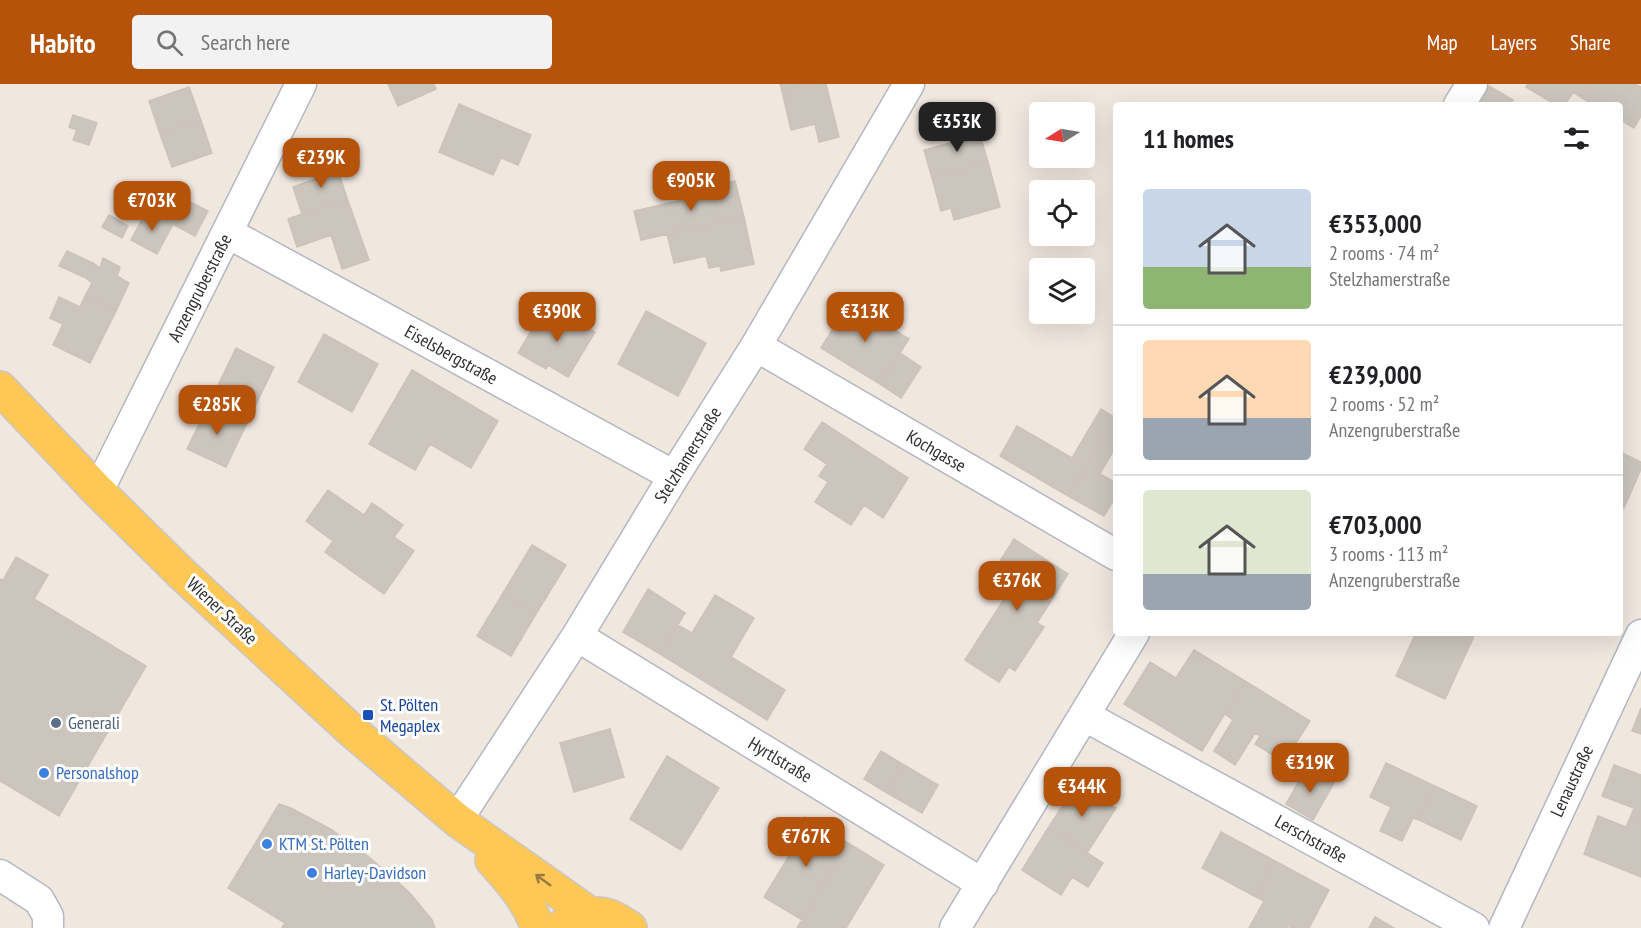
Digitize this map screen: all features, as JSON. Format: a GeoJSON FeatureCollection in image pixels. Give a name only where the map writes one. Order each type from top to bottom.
{"type":"FeatureCollection","features":[{"type":"Feature","properties":{"kind":"main road","name":"Wiener Straße"},"geometry":{"type":"LineString","coordinates":[[0,388],[98,491],[324,705],[457,820],[590,914]]}},
{"type":"Feature","properties":{"kind":"main road","name":"Wiener Straße"},"geometry":{"type":"LineString","coordinates":[[457,820],[520,891],[538,928]]}},
{"type":"Feature","properties":{"kind":"main road"},"geometry":{"type":"LineString","coordinates":[[559,928],[572,920],[590,914],[609,916],[630,928]]}},
{"type":"Feature","properties":{"kind":"street","name":"Anzengruberstraße"},"geometry":{"type":"LineString","coordinates":[[98,491],[301,84]]}},
{"type":"Feature","properties":{"kind":"street","name":"Stelzhamerstraße"},"geometry":{"type":"LineString","coordinates":[[457,820],[577,636],[756,346],[909,84]]}},
{"type":"Feature","properties":{"kind":"street"},"geometry":{"type":"LineString","coordinates":[[1461,102],[1472,84]]}},
{"type":"Feature","properties":{"kind":"street","name":"Eiselsbergstraße"},"geometry":{"type":"LineString","coordinates":[[228,234],[674,476]]}},
{"type":"Feature","properties":{"kind":"street","name":"Kochgasse"},"geometry":{"type":"LineString","coordinates":[[756,346],[1113,553]]}},
{"type":"Feature","properties":{"kind":"street","name":"Lenaustraße"},"geometry":{"type":"LineString","coordinates":[[1504,928],[1641,635]]}},
{"type":"Feature","properties":{"kind":"street","name":"Hyrtlstraße"},"geometry":{"type":"LineString","coordinates":[[577,636],[983,884]]}},
{"type":"Feature","properties":{"kind":"street"},"geometry":{"type":"LineString","coordinates":[[955,928],[1132,636]]}},
{"type":"Feature","properties":{"kind":"street","name":"Lerschstraße"},"geometry":{"type":"LineString","coordinates":[[1085,716],[1474,928]]}},
{"type":"Feature","properties":{"kind":"street"},"geometry":{"type":"LineString","coordinates":[[0,875],[39,900],[48,915],[48,928]]}},
{"type":"Feature","properties":{"kind":"building"},"geometry":{"type":"Polygon","coordinates":[[[388,84],[434,84],[436,89],[398,106],[388,84]]]}},
{"type":"Feature","properties":{"kind":"building"},"geometry":{"type":"Polygon","coordinates":[[[780,84],[810,84],[782,91],[780,84]]]}},
{"type":"Feature","properties":{"kind":"building"},"geometry":{"type":"Polygon","coordinates":[[[810,84],[826,84],[839,137],[819,142],[815,124],[791,130],[782,91],[810,84]]]}},
{"type":"Feature","properties":{"kind":"building"},"geometry":{"type":"Polygon","coordinates":[[[1528,84],[1590,84],[1582,98],[1573,92],[1567,102],[1551,102],[1526,87],[1528,84]]]}},
{"type":"Feature","properties":{"kind":"building"},"geometry":{"type":"Polygon","coordinates":[[[1590,84],[1635,84],[1641,87],[1641,116],[1634,128],[1623,122],[1623,102],[1589,102],[1582,98],[1590,84]]]}},
{"type":"Feature","properties":{"kind":"building"},"geometry":{"type":"Polygon","coordinates":[[[1489,86],[1513,100],[1512,102],[1481,102],[1489,86]]]}},
{"type":"Feature","properties":{"kind":"building"},"geometry":{"type":"Polygon","coordinates":[[[189,87],[201,120],[160,134],[149,101],[189,87]]]}},
{"type":"Feature","properties":{"kind":"building"},"geometry":{"type":"Polygon","coordinates":[[[459,104],[531,135],[518,165],[501,158],[493,175],[439,152],[459,104]]]}},
{"type":"Feature","properties":{"kind":"building"},"geometry":{"type":"Polygon","coordinates":[[[73,115],[97,123],[89,145],[73,140],[77,130],[69,127],[73,115]]]}},
{"type":"Feature","properties":{"kind":"building"},"geometry":{"type":"Polygon","coordinates":[[[201,120],[212,153],[172,167],[160,134],[201,120]]]}},
{"type":"Feature","properties":{"kind":"building"},"geometry":{"type":"Polygon","coordinates":[[[977,125],[988,162],[932,178],[924,150],[954,142],[951,133],[977,125]]]}},
{"type":"Feature","properties":{"kind":"building"},"geometry":{"type":"Polygon","coordinates":[[[335,161],[347,198],[302,214],[293,187],[315,179],[311,170],[335,161]]]}},
{"type":"Feature","properties":{"kind":"building"},"geometry":{"type":"Polygon","coordinates":[[[988,162],[1000,207],[954,220],[951,208],[941,211],[932,178],[988,162]]]}},
{"type":"Feature","properties":{"kind":"building"},"geometry":{"type":"Polygon","coordinates":[[[735,181],[744,217],[641,240],[634,211],[704,195],[702,188],[735,181]]]}},
{"type":"Feature","properties":{"kind":"building"},"geometry":{"type":"Polygon","coordinates":[[[142,183],[180,203],[183,198],[208,211],[195,236],[132,203],[142,183]]]}},
{"type":"Feature","properties":{"kind":"building"},"geometry":{"type":"Polygon","coordinates":[[[347,198],[369,260],[342,269],[331,235],[297,247],[288,219],[347,198]]]}},
{"type":"Feature","properties":{"kind":"building"},"geometry":{"type":"Polygon","coordinates":[[[147,210],[173,224],[157,254],[131,240],[147,210]]]}},
{"type":"Feature","properties":{"kind":"building"},"geometry":{"type":"Polygon","coordinates":[[[109,215],[128,226],[122,238],[102,227],[109,215]]]}},
{"type":"Feature","properties":{"kind":"building"},"geometry":{"type":"Polygon","coordinates":[[[744,217],[754,264],[721,271],[720,266],[709,268],[706,256],[674,263],[667,234],[744,217]]]}},
{"type":"Feature","properties":{"kind":"building"},"geometry":{"type":"Polygon","coordinates":[[[67,251],[93,263],[86,278],[59,266],[67,251]]]}},
{"type":"Feature","properties":{"kind":"building"},"geometry":{"type":"Polygon","coordinates":[[[103,258],[120,267],[117,276],[129,283],[116,311],[85,296],[92,283],[86,278],[93,263],[100,268],[103,258]]]}},
{"type":"Feature","properties":{"kind":"building"},"geometry":{"type":"Polygon","coordinates":[[[85,296],[116,311],[90,363],[53,345],[63,324],[50,318],[59,297],[80,307],[85,296]]]}},
{"type":"Feature","properties":{"kind":"building"},"geometry":{"type":"Polygon","coordinates":[[[849,302],[909,339],[880,384],[821,348],[849,302]]]}},
{"type":"Feature","properties":{"kind":"building"},"geometry":{"type":"Polygon","coordinates":[[[646,311],[706,343],[678,396],[618,364],[646,311]]]}},
{"type":"Feature","properties":{"kind":"building"},"geometry":{"type":"Polygon","coordinates":[[[563,312],[595,332],[568,377],[548,365],[546,369],[518,353],[542,313],[557,322],[563,312]]]}},
{"type":"Feature","properties":{"kind":"building"},"geometry":{"type":"Polygon","coordinates":[[[324,334],[378,364],[352,412],[298,382],[324,334]]]}},
{"type":"Feature","properties":{"kind":"building"},"geometry":{"type":"Polygon","coordinates":[[[236,348],[274,367],[247,423],[209,404],[236,348]]]}},
{"type":"Feature","properties":{"kind":"building"},"geometry":{"type":"Polygon","coordinates":[[[900,353],[921,367],[901,398],[880,384],[900,353]]]}},
{"type":"Feature","properties":{"kind":"building"},"geometry":{"type":"Polygon","coordinates":[[[412,370],[498,421],[471,468],[430,444],[415,470],[369,444],[412,370]]]}},
{"type":"Feature","properties":{"kind":"building"},"geometry":{"type":"Polygon","coordinates":[[[209,404],[247,423],[226,467],[187,449],[209,404]]]}},
{"type":"Feature","properties":{"kind":"building"},"geometry":{"type":"Polygon","coordinates":[[[1101,409],[1113,416],[1068,496],[1000,456],[1017,426],[1072,458],[1101,409]]]}},
{"type":"Feature","properties":{"kind":"building"},"geometry":{"type":"Polygon","coordinates":[[[1113,419],[1113,451],[1100,474],[1113,481],[1113,501],[1104,516],[1068,496],[1113,419]]]}},
{"type":"Feature","properties":{"kind":"building"},"geometry":{"type":"Polygon","coordinates":[[[822,422],[908,478],[883,518],[864,505],[851,525],[815,502],[828,482],[819,476],[827,464],[804,449],[822,422]]]}},
{"type":"Feature","properties":{"kind":"building"},"geometry":{"type":"Polygon","coordinates":[[[1623,453],[1641,462],[1641,469],[1624,508],[1623,453]]]}},
{"type":"Feature","properties":{"kind":"building"},"geometry":{"type":"Polygon","coordinates":[[[328,490],[364,515],[372,503],[403,525],[394,537],[414,551],[384,594],[325,552],[333,541],[306,521],[328,490]]]}},
{"type":"Feature","properties":{"kind":"building"},"geometry":{"type":"Polygon","coordinates":[[[1014,539],[1068,574],[1037,623],[1044,627],[1015,671],[1009,667],[999,682],[965,660],[1015,582],[995,569],[1014,539]]]}},
{"type":"Feature","properties":{"kind":"building"},"geometry":{"type":"Polygon","coordinates":[[[532,545],[566,565],[536,614],[503,593],[532,545]]]}},
{"type":"Feature","properties":{"kind":"building","name":"Generali"},"geometry":{"type":"Polygon","coordinates":[[[16,557],[48,575],[34,599],[146,666],[59,816],[0,781],[0,579],[3,580],[16,557]]]}},
{"type":"Feature","properties":{"kind":"building"},"geometry":{"type":"Polygon","coordinates":[[[648,589],[685,613],[660,654],[623,632],[648,589]]]}},
{"type":"Feature","properties":{"kind":"building"},"geometry":{"type":"Polygon","coordinates":[[[503,593],[536,614],[511,656],[477,636],[503,593]]]}},
{"type":"Feature","properties":{"kind":"building"},"geometry":{"type":"Polygon","coordinates":[[[715,595],[754,618],[731,657],[785,690],[767,720],[660,654],[678,625],[692,633],[715,595]]]}},
{"type":"Feature","properties":{"kind":"building"},"geometry":{"type":"Polygon","coordinates":[[[1415,636],[1474,636],[1445,699],[1396,676],[1415,636]]]}},
{"type":"Feature","properties":{"kind":"building"},"geometry":{"type":"Polygon","coordinates":[[[1194,650],[1245,681],[1202,751],[1124,704],[1150,662],[1176,678],[1194,650]]]}},
{"type":"Feature","properties":{"kind":"building"},"geometry":{"type":"Polygon","coordinates":[[[1245,681],[1310,721],[1284,762],[1255,744],[1260,736],[1255,733],[1235,765],[1214,751],[1233,720],[1225,714],[1245,681]]]}},
{"type":"Feature","properties":{"kind":"building"},"geometry":{"type":"Polygon","coordinates":[[[1641,708],[1641,734],[1632,731],[1641,708]]]}},
{"type":"Feature","properties":{"kind":"building"},"geometry":{"type":"Polygon","coordinates":[[[610,729],[624,777],[574,792],[560,743],[610,729]]]}},
{"type":"Feature","properties":{"kind":"building"},"geometry":{"type":"Polygon","coordinates":[[[881,751],[904,765],[887,793],[864,779],[881,751]]]}},
{"type":"Feature","properties":{"kind":"building"},"geometry":{"type":"Polygon","coordinates":[[[667,756],[719,788],[681,850],[630,819],[667,756]]]}},
{"type":"Feature","properties":{"kind":"building"},"geometry":{"type":"Polygon","coordinates":[[[1386,763],[1435,786],[1419,820],[1413,818],[1402,841],[1380,831],[1391,807],[1370,797],[1386,763]]]}},
{"type":"Feature","properties":{"kind":"building"},"geometry":{"type":"Polygon","coordinates":[[[904,765],[938,785],[922,813],[887,793],[904,765]]]}},
{"type":"Feature","properties":{"kind":"building"},"geometry":{"type":"Polygon","coordinates":[[[1614,765],[1641,775],[1641,822],[1630,818],[1634,808],[1602,796],[1614,765]]]}},
{"type":"Feature","properties":{"kind":"building"},"geometry":{"type":"Polygon","coordinates":[[[1307,767],[1334,783],[1313,820],[1286,804],[1307,767]]]}},
{"type":"Feature","properties":{"kind":"building"},"geometry":{"type":"Polygon","coordinates":[[[1077,783],[1116,808],[1087,853],[1048,828],[1077,783]]]}},
{"type":"Feature","properties":{"kind":"building"},"geometry":{"type":"Polygon","coordinates":[[[1435,786],[1477,806],[1461,840],[1419,820],[1435,786]]]}},
{"type":"Feature","properties":{"kind":"building","name":"Harley-Davidson"},"geometry":{"type":"Polygon","coordinates":[[[279,804],[332,830],[369,857],[409,892],[432,920],[435,928],[282,928],[285,923],[228,888],[279,804]]]}},
{"type":"Feature","properties":{"kind":"building"},"geometry":{"type":"Polygon","coordinates":[[[1598,816],[1626,827],[1630,818],[1641,822],[1641,877],[1584,854],[1598,816]]]}},
{"type":"Feature","properties":{"kind":"building"},"geometry":{"type":"Polygon","coordinates":[[[805,817],[848,843],[802,920],[764,897],[792,851],[787,847],[805,817]]]}},
{"type":"Feature","properties":{"kind":"building"},"geometry":{"type":"Polygon","coordinates":[[[1048,828],[1103,863],[1088,887],[1072,877],[1061,895],[1022,870],[1048,828]]]}},
{"type":"Feature","properties":{"kind":"building"},"geometry":{"type":"Polygon","coordinates":[[[1221,832],[1275,861],[1256,897],[1202,868],[1221,832]]]}},
{"type":"Feature","properties":{"kind":"building"},"geometry":{"type":"Polygon","coordinates":[[[848,843],[884,865],[846,928],[797,928],[848,843]]]}},
{"type":"Feature","properties":{"kind":"building"},"geometry":{"type":"Polygon","coordinates":[[[1275,861],[1329,890],[1309,928],[1288,926],[1287,928],[1249,928],[1264,901],[1256,897],[1275,861]]]}},
{"type":"Feature","properties":{"kind":"building"},"geometry":{"type":"Polygon","coordinates":[[[1375,917],[1394,928],[1369,928],[1375,917]]]}},
{"type":"Feature","properties":{"kind":"place","name":"St. Pölten Megaplex"},"geometry":{"type":"Point","coordinates":[368,715]}},
{"type":"Feature","properties":{"kind":"place","name":"Generali"},"geometry":{"type":"Point","coordinates":[56,723]}},
{"type":"Feature","properties":{"kind":"place","name":"Personalshop"},"geometry":{"type":"Point","coordinates":[44,773]}},
{"type":"Feature","properties":{"kind":"place","name":"KTM St. Pölten"},"geometry":{"type":"Point","coordinates":[267,844]}},
{"type":"Feature","properties":{"kind":"place","name":"Harley-Davidson"},"geometry":{"type":"Point","coordinates":[312,873]}}]}
